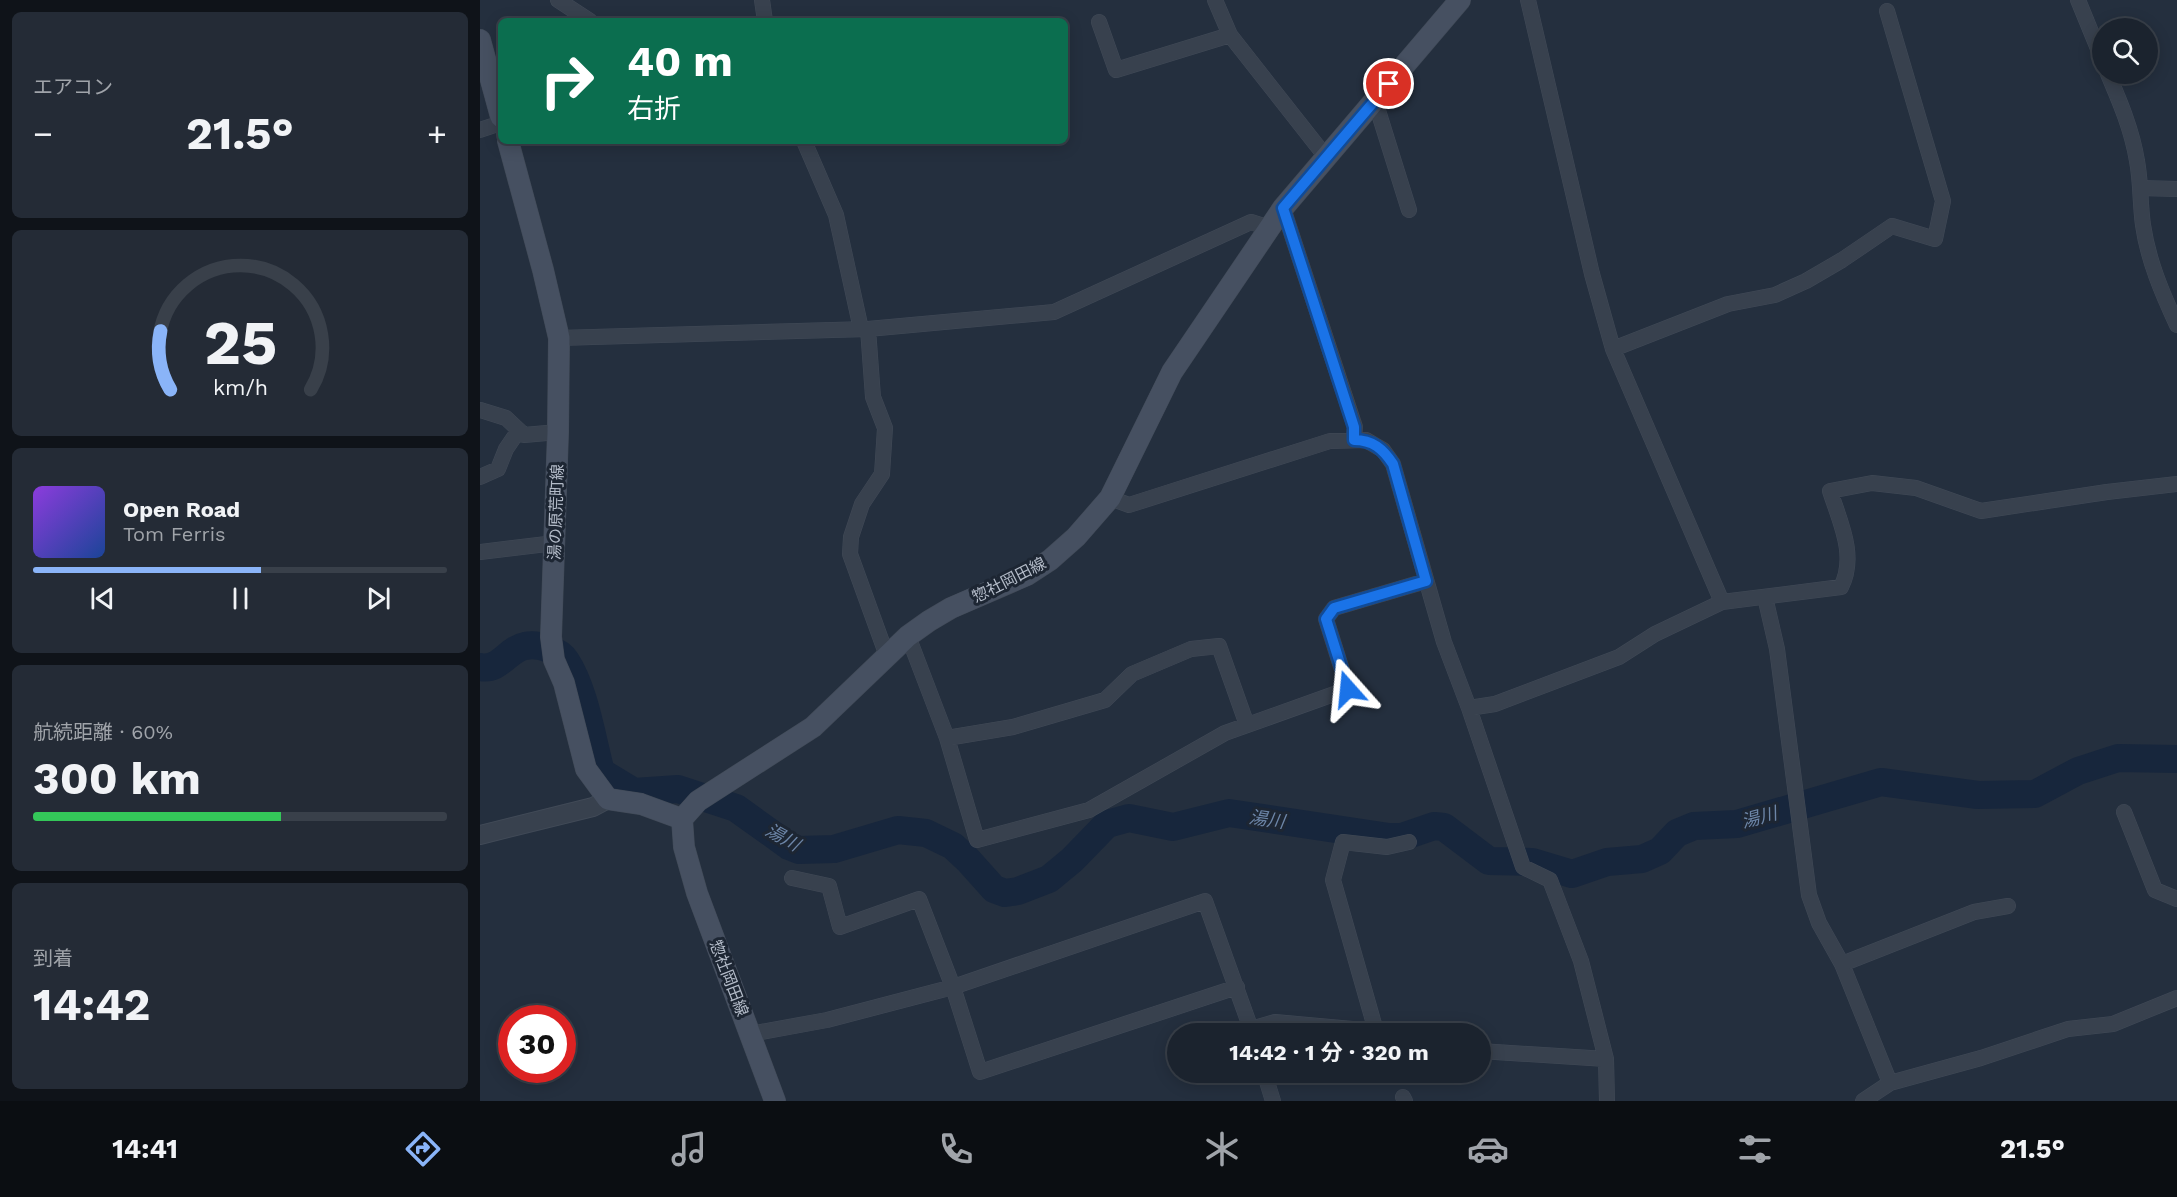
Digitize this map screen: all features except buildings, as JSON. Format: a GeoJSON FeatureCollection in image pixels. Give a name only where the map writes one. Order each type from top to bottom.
{"type":"FeatureCollection","features":[{"type":"Feature","properties":{"kind":"main road","name":"惣社岡田線"},"geometry":{"type":"LineString","coordinates":[[775,1101],[697,893],[684,847],[682,819],[698,801],[813,728],[908,636],[951,608],[1028,574],[1050,560],[1076,537],[1110,498],[1172,372],[1283,208],[1460,0]]}},
{"type":"Feature","properties":{"kind":"main road"},"geometry":{"type":"LineString","coordinates":[[480,40],[498,106]]}},
{"type":"Feature","properties":{"kind":"main road","name":"湯の原荒町線"},"geometry":{"type":"LineString","coordinates":[[508,144],[543,270],[559,338],[551,637],[554,660],[564,683],[586,769],[608,800]]}},
{"type":"Feature","properties":{"kind":"main road"},"geometry":{"type":"LineString","coordinates":[[608,800],[641,804],[682,819]]}},
{"type":"Feature","properties":{"kind":"street"},"geometry":{"type":"LineString","coordinates":[[558,0],[586,18]]}},
{"type":"Feature","properties":{"kind":"street"},"geometry":{"type":"LineString","coordinates":[[762,0],[765,18]]}},
{"type":"Feature","properties":{"kind":"street"},"geometry":{"type":"LineString","coordinates":[[1215,0],[1230,35],[1326,157]]}},
{"type":"Feature","properties":{"kind":"street"},"geometry":{"type":"LineString","coordinates":[[1528,0],[1589,263],[1613,349],[1722,602]]}},
{"type":"Feature","properties":{"kind":"street"},"geometry":{"type":"LineString","coordinates":[[2078,0],[2092,34]]}},
{"type":"Feature","properties":{"kind":"street"},"geometry":{"type":"LineString","coordinates":[[1613,349],[1728,304],[1775,295],[1833,265],[1892,226],[1935,239],[1943,201],[1887,12]]}},
{"type":"Feature","properties":{"kind":"street"},"geometry":{"type":"LineString","coordinates":[[1099,22],[1116,70],[1230,35]]}},
{"type":"Feature","properties":{"kind":"street"},"geometry":{"type":"LineString","coordinates":[[2112,84],[2130,129],[2137,161],[2143,225],[2149,253],[2177,325]]}},
{"type":"Feature","properties":{"kind":"street"},"geometry":{"type":"LineString","coordinates":[[1375,101],[1409,210]]}},
{"type":"Feature","properties":{"kind":"street"},"geometry":{"type":"LineString","coordinates":[[480,130],[498,124]]}},
{"type":"Feature","properties":{"kind":"street"},"geometry":{"type":"LineString","coordinates":[[805,144],[836,215],[865,329],[873,397],[885,428],[882,474],[862,504],[851,537],[850,554],[887,656]]}},
{"type":"Feature","properties":{"kind":"street"},"geometry":{"type":"LineString","coordinates":[[2140,188],[2177,189]]}},
{"type":"Feature","properties":{"kind":"street"},"geometry":{"type":"LineString","coordinates":[[1283,208],[1354,427],[1354,440]]}},
{"type":"Feature","properties":{"kind":"street"},"geometry":{"type":"LineString","coordinates":[[559,338],[865,329],[1054,312],[1251,222],[1270,228]]}},
{"type":"Feature","properties":{"kind":"street"},"geometry":{"type":"LineString","coordinates":[[480,410],[506,418],[524,435],[558,432]]}},
{"type":"Feature","properties":{"kind":"street"},"geometry":{"type":"LineString","coordinates":[[480,477],[498,469],[506,449],[519,430]]}},
{"type":"Feature","properties":{"kind":"street"},"geometry":{"type":"LineString","coordinates":[[1110,498],[1129,505],[1330,441],[1366,440],[1383,450],[1393,464],[1444,642],[1470,708],[1523,867],[1550,880],[1568,922],[1581,962],[1606,1059],[1607,1101]]}},
{"type":"Feature","properties":{"kind":"street"},"geometry":{"type":"LineString","coordinates":[[1470,708],[1495,704],[1619,657],[1654,634],[1722,602],[1841,587],[1848,574],[1848,558],[1830,491],[1872,483],[1916,488],[1981,510],[2177,484]]}},
{"type":"Feature","properties":{"kind":"street"},"geometry":{"type":"LineString","coordinates":[[480,552],[555,543]]}},
{"type":"Feature","properties":{"kind":"street"},"geometry":{"type":"LineString","coordinates":[[908,636],[947,738],[977,840],[1089,810],[1225,733],[1348,689],[1326,619],[1334,608],[1426,581]]}},
{"type":"Feature","properties":{"kind":"street"},"geometry":{"type":"LineString","coordinates":[[1765,597],[1777,649],[1809,895],[1819,923],[1842,964],[1890,1083]]}},
{"type":"Feature","properties":{"kind":"street"},"geometry":{"type":"LineString","coordinates":[[947,738],[1013,727],[1105,700],[1132,674],[1191,649],[1219,646],[1247,725]]}},
{"type":"Feature","properties":{"kind":"street"},"geometry":{"type":"LineString","coordinates":[[480,835],[593,807],[608,800]]}},
{"type":"Feature","properties":{"kind":"street"},"geometry":{"type":"LineString","coordinates":[[2124,812],[2156,890],[2177,899]]}},
{"type":"Feature","properties":{"kind":"street"},"geometry":{"type":"LineString","coordinates":[[1374,1023],[1333,880],[1343,842],[1387,847],[1409,843]]}},
{"type":"Feature","properties":{"kind":"street"},"geometry":{"type":"LineString","coordinates":[[792,878],[829,886],[840,927],[919,899],[953,987],[980,1072],[1237,987]]}},
{"type":"Feature","properties":{"kind":"street"},"geometry":{"type":"LineString","coordinates":[[750,1034],[827,1020],[953,987],[1205,901],[1249,1023]]}},
{"type":"Feature","properties":{"kind":"street"},"geometry":{"type":"LineString","coordinates":[[1842,964],[1974,912],[2008,906]]}},
{"type":"Feature","properties":{"kind":"street"},"geometry":{"type":"LineString","coordinates":[[1863,1101],[1890,1083],[1981,1058],[2068,1029],[2114,1023],[2177,998]]}},
{"type":"Feature","properties":{"kind":"street"},"geometry":{"type":"LineString","coordinates":[[1491,1053],[1606,1059]]}},
{"type":"Feature","properties":{"kind":"street"},"geometry":{"type":"LineString","coordinates":[[1267,1083],[1273,1101]]}},
{"type":"Feature","properties":{"kind":"waterway","name":"湯川"},"geometry":{"type":"LineString","coordinates":[[480,667],[493,666],[519,648],[530,645],[548,648],[563,657],[573,673],[583,700],[601,772],[634,792],[678,789],[736,808],[789,846],[799,850],[834,849],[898,830],[926,833],[953,846],[994,889],[1005,893],[1018,891],[1049,879],[1072,860],[1107,824],[1129,818],[1173,827],[1229,813],[1389,837],[1402,837],[1434,826],[1444,827],[1489,861],[1532,862],[1572,874],[1607,862],[1642,859],[1660,851],[1677,833],[1694,826],[1737,824],[1881,782],[1978,795],[2035,794],[2078,771],[2118,758],[2177,759]]}},
{"type":"Feature","properties":{"kind":"route"},"geometry":{"type":"LineString","coordinates":[[1348,689],[1326,619],[1334,608],[1426,581],[1393,464],[1383,450],[1366,440],[1354,440],[1354,427],[1283,208],[1389,84]]}}]}
